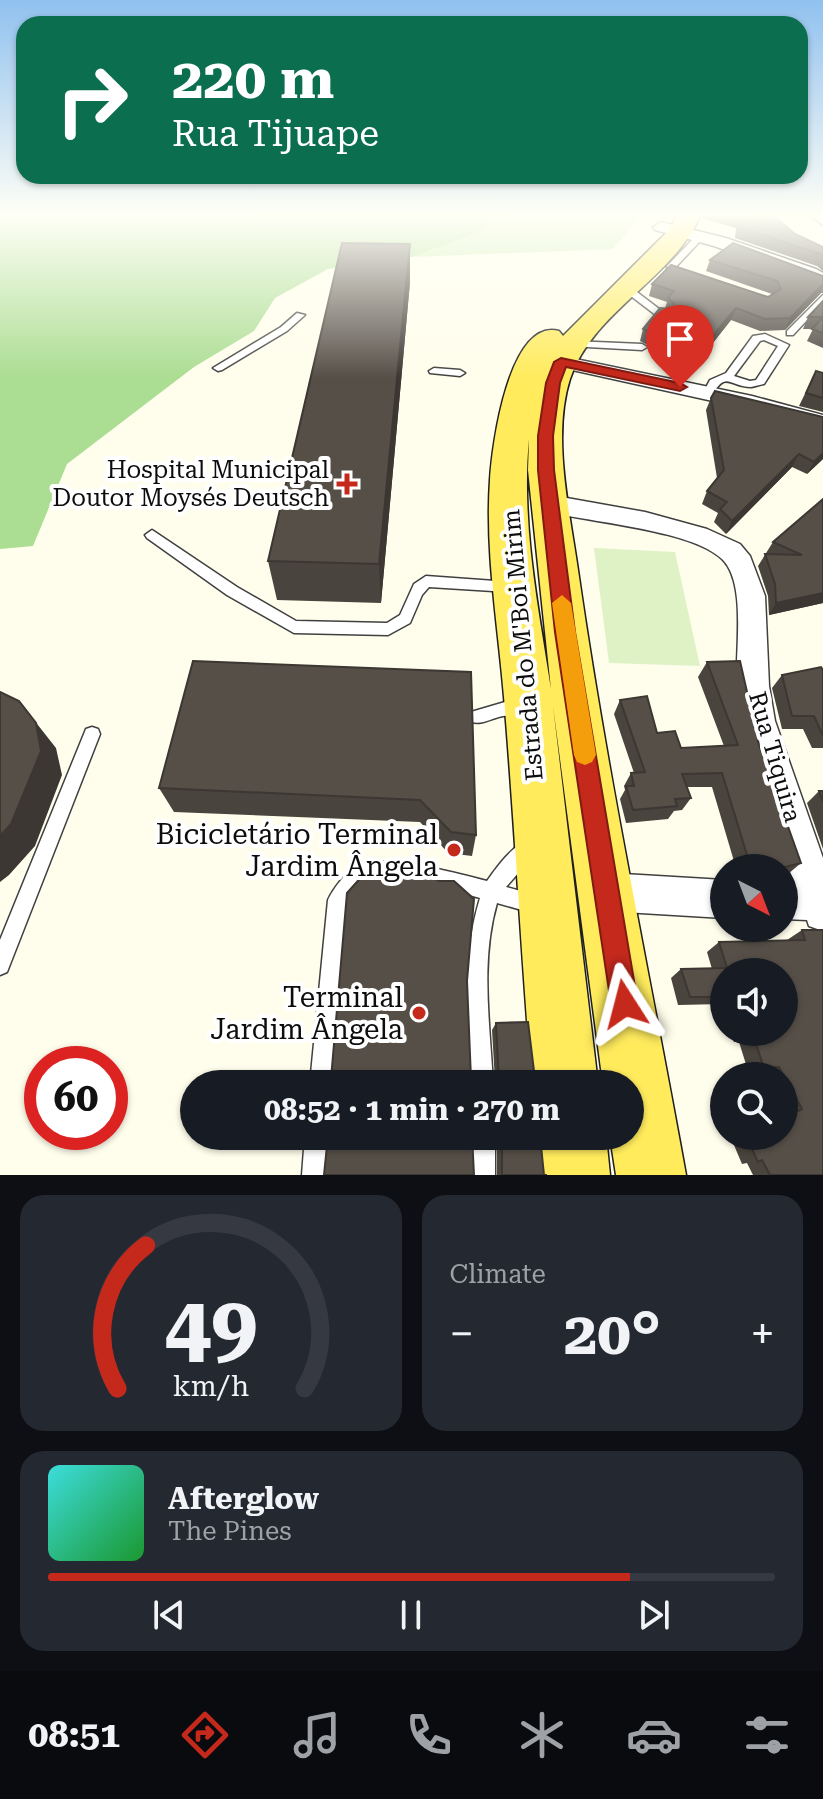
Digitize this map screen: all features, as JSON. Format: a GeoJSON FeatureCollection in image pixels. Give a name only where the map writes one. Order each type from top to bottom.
{"type":"FeatureCollection","features":[{"type":"Feature","properties":{"kind":"main road","name":"Estrada do M'Boi Mirim"},"geometry":{"type":"LineString","coordinates":[[567,1070],[584,909],[587,766],[538,517],[513,425],[518,400],[535,357],[560,324],[637,269]]}},
{"type":"Feature","properties":{"kind":"main road","name":"Estrada do M'Boi Mirim"},"geometry":{"type":"LineString","coordinates":[[538,517],[553,383],[567,353],[646,269]]}},
{"type":"Feature","properties":{"kind":"main road","name":"Estrada do M'Boi Mirim"},"geometry":{"type":"LineString","coordinates":[[538,517],[508,530],[541,836],[584,909],[651,1175]]}},
{"type":"Feature","properties":{"kind":"main road"},"geometry":{"type":"LineString","coordinates":[[534,771],[549,786],[571,788],[583,780],[587,766]]}},
{"type":"Feature","properties":{"kind":"main road"},"geometry":{"type":"LineString","coordinates":[[572,1150],[575,1175]]}},
{"type":"Feature","properties":{"kind":"street"},"geometry":{"type":"LineString","coordinates":[[793,269],[810,273],[823,281]]}},
{"type":"Feature","properties":{"kind":"street"},"geometry":{"type":"LineString","coordinates":[[567,353],[823,422]]}},
{"type":"Feature","properties":{"kind":"street","name":"Rua Tiquira"},"geometry":{"type":"LineString","coordinates":[[538,517],[590,510],[709,540],[730,551],[739,561],[750,593],[753,692],[809,904]]}},
{"type":"Feature","properties":{"kind":"street"},"geometry":{"type":"LineString","coordinates":[[584,909],[710,900]]}},
{"type":"Feature","properties":{"kind":"lane"},"geometry":{"type":"LineString","coordinates":[[626,288],[664,317]]}},
{"type":"Feature","properties":{"kind":"lane"},"geometry":{"type":"LineString","coordinates":[[790,333],[823,298]]}},
{"type":"Feature","properties":{"kind":"lane"},"geometry":{"type":"LineString","coordinates":[[218,368],[284,329],[300,315]]}},
{"type":"Feature","properties":{"kind":"lane"},"geometry":{"type":"LineString","coordinates":[[708,393],[714,382],[726,377],[757,338],[765,337],[784,345],[760,382],[750,384],[726,377]]}},
{"type":"Feature","properties":{"kind":"lane"},"geometry":{"type":"LineString","coordinates":[[567,353],[642,347]]}},
{"type":"Feature","properties":{"kind":"lane"},"geometry":{"type":"LineString","coordinates":[[434,371],[460,373]]}},
{"type":"Feature","properties":{"kind":"lane"},"geometry":{"type":"LineString","coordinates":[[152,535],[232,591],[294,627],[388,629],[400,625],[408,619],[415,595],[426,581],[513,587]]}},
{"type":"Feature","properties":{"kind":"lane"},"geometry":{"type":"LineString","coordinates":[[477,717],[505,709],[529,710]]}},
{"type":"Feature","properties":{"kind":"lane"},"geometry":{"type":"LineString","coordinates":[[0,965],[92,734]]}},
{"type":"Feature","properties":{"kind":"lane"},"geometry":{"type":"LineString","coordinates":[[482,1070],[479,967],[481,936],[491,893],[541,836]]}},
{"type":"Feature","properties":{"kind":"lane"},"geometry":{"type":"LineString","coordinates":[[322,1070],[338,900],[361,873],[382,871],[437,877],[491,893],[584,909]]}},
{"type":"Feature","properties":{"kind":"lane"},"geometry":{"type":"LineString","coordinates":[[314,1175],[316,1150]]}},
{"type":"Feature","properties":{"kind":"lane"},"geometry":{"type":"LineString","coordinates":[[483,1150],[484,1172]]}},
{"type":"Feature","properties":{"kind":"green space"},"geometry":{"type":"Polygon","coordinates":[[[0,269],[329,269],[275,298],[254,331],[194,367],[67,464],[33,546],[0,549],[0,269]]]}},
{"type":"Feature","properties":{"kind":"green space"},"geometry":{"type":"Polygon","coordinates":[[[594,548],[675,552],[700,666],[609,663],[594,548]]]}},
{"type":"Feature","properties":{"kind":"building","name":"Hospital Municipal Doutor Moysés Deutsch"},"geometry":{"type":"Polygon","coordinates":[[[336,269],[408,269],[379,564],[268,561],[336,269]]]}},
{"type":"Feature","properties":{"kind":"building"},"geometry":{"type":"Polygon","coordinates":[[[667,269],[683,269],[768,297],[781,289],[777,281],[738,269],[803,269],[823,276],[823,284],[790,318],[765,319],[736,308],[705,345],[668,333],[663,339],[643,329],[660,308],[673,309],[674,303],[668,298],[674,291],[652,284],[667,269]]]}},
{"type":"Feature","properties":{"kind":"building"},"geometry":{"type":"Polygon","coordinates":[[[823,301],[823,317],[808,317],[823,301]]]}},
{"type":"Feature","properties":{"kind":"building"},"geometry":{"type":"Polygon","coordinates":[[[823,317],[823,333],[812,329],[823,317]]]}},
{"type":"Feature","properties":{"kind":"building"},"geometry":{"type":"Polygon","coordinates":[[[816,371],[823,373],[823,398],[806,393],[816,371]]]}},
{"type":"Feature","properties":{"kind":"building"},"geometry":{"type":"Polygon","coordinates":[[[715,391],[823,417],[823,453],[814,462],[799,454],[732,521],[720,509],[727,502],[707,491],[724,470],[711,398],[715,391]]]}},
{"type":"Feature","properties":{"kind":"building"},"geometry":{"type":"Polygon","coordinates":[[[823,499],[823,593],[776,603],[775,584],[765,554],[802,555],[773,542],[823,499]]]}},
{"type":"Feature","properties":{"kind":"building"},"geometry":{"type":"Polygon","coordinates":[[[193,661],[471,672],[476,835],[451,832],[420,800],[159,788],[193,661]]]}},
{"type":"Feature","properties":{"kind":"building"},"geometry":{"type":"Polygon","coordinates":[[[740,661],[759,745],[798,854],[747,854],[722,773],[682,774],[691,798],[675,799],[677,806],[633,810],[626,786],[634,786],[631,773],[645,772],[620,700],[647,696],[657,733],[675,731],[681,748],[738,745],[707,662],[740,661]]]}},
{"type":"Feature","properties":{"kind":"building"},"geometry":{"type":"Polygon","coordinates":[[[821,667],[823,736],[814,716],[792,716],[782,675],[821,667]]]}},
{"type":"Feature","properties":{"kind":"building"},"geometry":{"type":"Polygon","coordinates":[[[0,692],[19,701],[36,723],[41,751],[11,824],[0,836],[0,692]]]}},
{"type":"Feature","properties":{"kind":"building","name":"Terminal Jardim Ângela"},"geometry":{"type":"Polygon","coordinates":[[[364,874],[430,876],[439,881],[454,881],[474,899],[467,981],[471,1070],[332,1070],[347,893],[364,874]]]}},
{"type":"Feature","properties":{"kind":"building"},"geometry":{"type":"Polygon","coordinates":[[[802,930],[823,930],[823,1175],[770,1175],[752,1150],[798,1150],[798,1111],[802,1109],[798,1102],[798,1062],[762,1062],[757,1046],[798,1046],[798,958],[724,958],[719,942],[805,940],[802,930]]]}},
{"type":"Feature","properties":{"kind":"building"},"geometry":{"type":"Polygon","coordinates":[[[710,968],[710,997],[690,997],[681,969],[710,968]]]}},
{"type":"Feature","properties":{"kind":"building","name":"Terminal Jardim Ângela"},"geometry":{"type":"Polygon","coordinates":[[[528,1022],[534,1070],[498,1070],[496,1023],[528,1022]]]}},
{"type":"Feature","properties":{"kind":"building"},"geometry":{"type":"Polygon","coordinates":[[[327,1150],[473,1150],[474,1175],[324,1175],[327,1150]]]}},
{"type":"Feature","properties":{"kind":"building"},"geometry":{"type":"Polygon","coordinates":[[[502,1150],[541,1150],[544,1175],[502,1175],[502,1150]]]}},
{"type":"Feature","properties":{"kind":"slow traffic"},"geometry":{"type":"LineString","coordinates":[[562,603],[585,755]]}},
{"type":"Feature","properties":{"kind":"place","name":"Hospital Municipal Doutor Moysés Deutsch"},"geometry":{"type":"Point","coordinates":[347,484]}},
{"type":"Feature","properties":{"kind":"place","name":"Bicicletário Terminal Jardim Ângela"},"geometry":{"type":"Point","coordinates":[454,850]}},
{"type":"Feature","properties":{"kind":"place","name":"Terminal Jardim Ângela"},"geometry":{"type":"Point","coordinates":[419,1013]}},
{"type":"Feature","properties":{"kind":"route"},"geometry":{"type":"LineString","coordinates":[[625,1004],[565,632],[546,470],[546,436],[553,383],[561,362],[680,387]]}}]}
